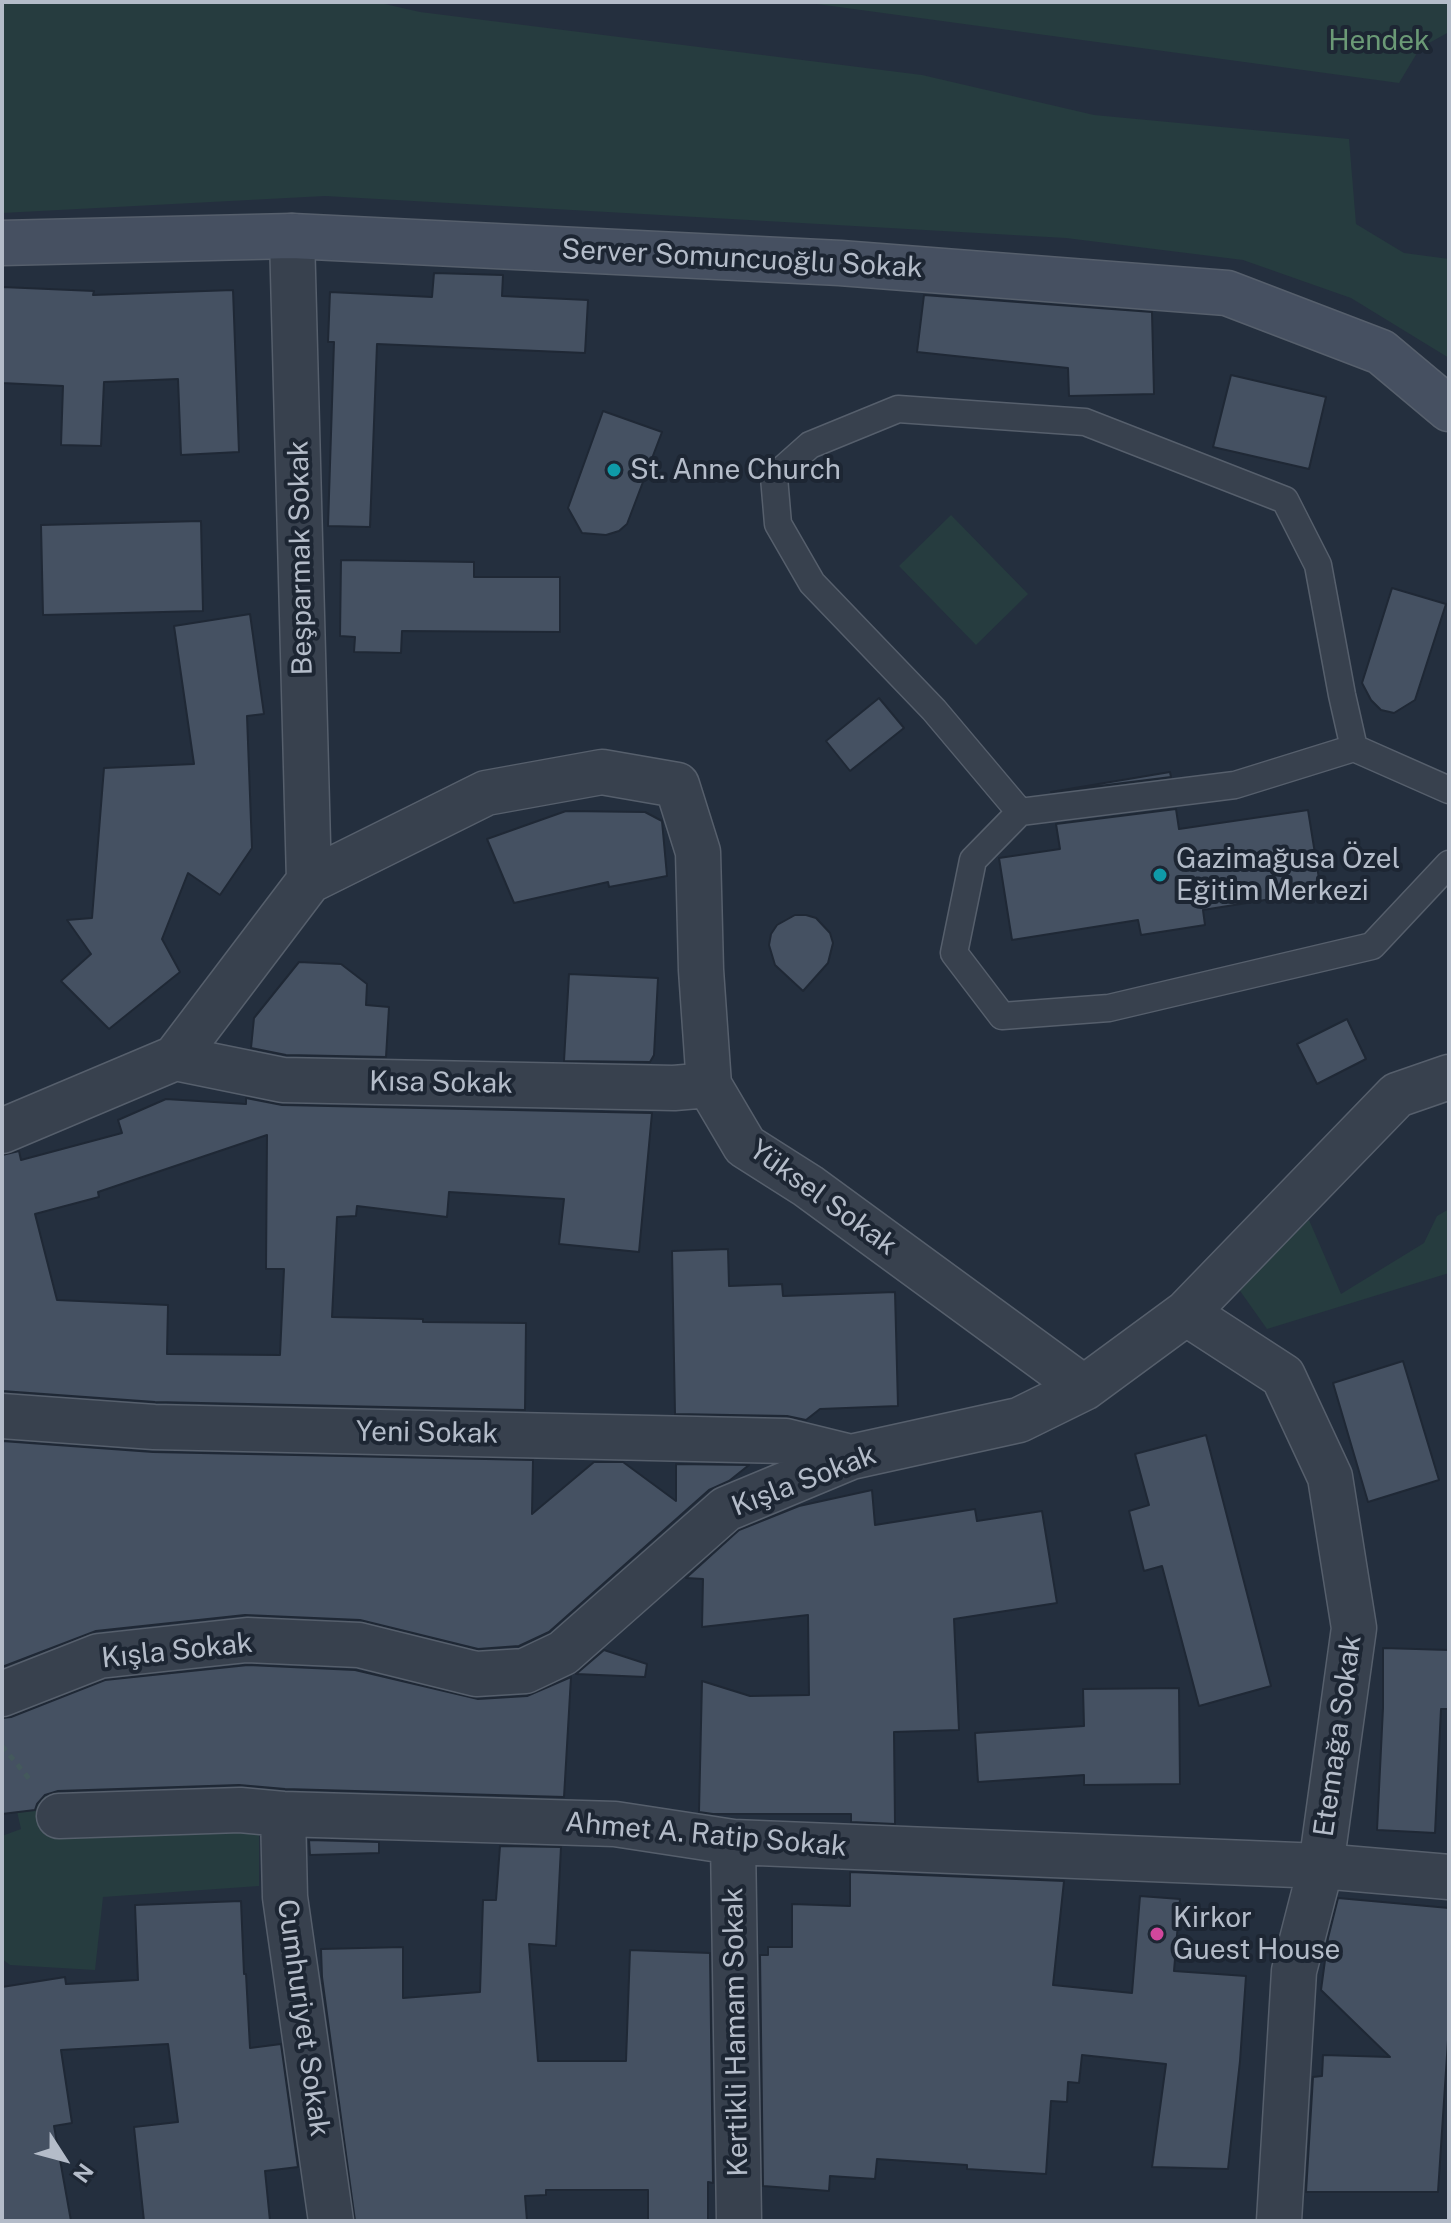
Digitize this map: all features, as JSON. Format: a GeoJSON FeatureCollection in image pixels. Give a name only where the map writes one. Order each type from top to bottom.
{"type":"FeatureCollection","features":[{"type":"Feature","properties":{"kind":"street","name":"Server Somuncuoğlu Sokak"},"geometry":{"type":"LineString","coordinates":[[2,243],[292,236],[840,263],[1227,293],[1381,352],[1449,409]]}},
{"type":"Feature","properties":{"kind":"street","name":"Beşparmak Sokak"},"geometry":{"type":"LineString","coordinates":[[292,236],[309,881]]}},
{"type":"Feature","properties":{"kind":"street","name":"Yüksel Sokak"},"geometry":{"type":"LineString","coordinates":[[309,881],[486,793],[602,772],[677,785],[698,852],[701,970],[709,1085],[745,1146],[808,1186],[1084,1388]]}},
{"type":"Feature","properties":{"kind":"street"},"geometry":{"type":"LineString","coordinates":[[2,1131],[175,1058],[309,881]]}},
{"type":"Feature","properties":{"kind":"street","name":"Kısa Sokak"},"geometry":{"type":"LineString","coordinates":[[175,1058],[283,1080],[674,1088],[709,1085]]}},
{"type":"Feature","properties":{"kind":"street","name":"Kışla Sokak"},"geometry":{"type":"LineString","coordinates":[[2,1694],[99,1656],[247,1640],[359,1645],[476,1674],[525,1671],[563,1653],[726,1509],[851,1457],[1019,1420],[1084,1388],[1186,1313],[1397,1095],[1449,1077]]}},
{"type":"Feature","properties":{"kind":"street","name":"Etemağa Sokak"},"geometry":{"type":"LineString","coordinates":[[1186,1313],[1283,1376],[1330,1477],[1354,1628],[1321,1866],[1294,1971],[1279,2221]]}},
{"type":"Feature","properties":{"kind":"street","name":"Yeni Sokak"},"geometry":{"type":"LineString","coordinates":[[2,1416],[154,1427],[786,1441],[851,1457]]}},
{"type":"Feature","properties":{"kind":"street","name":"Ahmet A. Ratip Sokak"},"geometry":{"type":"LineString","coordinates":[[59,1816],[240,1810],[615,1824],[733,1842],[1321,1866],[1449,1877]]}},
{"type":"Feature","properties":{"kind":"street","name":"Cumhuriyet Sokak"},"geometry":{"type":"LineString","coordinates":[[283,1814],[285,1897],[331,2221]]}},
{"type":"Feature","properties":{"kind":"street","name":"Kertikli Hamam Sokak"},"geometry":{"type":"LineString","coordinates":[[733,1842],[739,2221]]}},
{"type":"Feature","properties":{"kind":"lane"},"geometry":{"type":"LineString","coordinates":[[1020,812],[934,710],[812,583],[778,524],[774,477],[810,445],[898,409],[1085,422],[1285,500],[1318,565],[1354,748]]}},
{"type":"Feature","properties":{"kind":"lane"},"geometry":{"type":"LineString","coordinates":[[1449,790],[1354,748],[1235,785],[1020,812],[973,860],[954,953],[1002,1016],[1109,1008],[1372,946],[1449,864]]}},
{"type":"Feature","properties":{"kind":"green space"},"geometry":{"type":"Polygon","coordinates":[[[2,2],[376,2],[420,12],[922,75],[1094,115],[1349,139],[1356,224],[1404,253],[1449,259],[1449,358],[1351,298],[1243,260],[1066,238],[325,196],[2,213],[2,2]]]}},
{"type":"Feature","properties":{"kind":"green space","name":"Hendek"},"geometry":{"type":"Polygon","coordinates":[[[802,2],[1449,2],[1449,32],[1420,48],[1399,83],[802,2]]]}},
{"type":"Feature","properties":{"kind":"green space"},"geometry":{"type":"Polygon","coordinates":[[[951,515],[1028,594],[976,645],[899,566],[951,515]]]}},
{"type":"Feature","properties":{"kind":"green space"},"geometry":{"type":"Polygon","coordinates":[[[1449,1209],[1449,1273],[1267,1329],[1238,1288],[1309,1220],[1341,1294],[1424,1243],[1437,1216],[1449,1209]]]}},
{"type":"Feature","properties":{"kind":"green space"},"geometry":{"type":"Polygon","coordinates":[[[8,1771],[36,1772],[61,1827],[259,1827],[259,1886],[103,1897],[95,1970],[10,1965],[2,1959],[2,1836],[21,1829],[8,1771]]]}},
{"type":"Feature","properties":{"kind":"building"},"geometry":{"type":"Polygon","coordinates":[[[434,273],[503,275],[502,296],[588,300],[585,353],[377,344],[370,527],[328,526],[334,342],[328,342],[330,292],[432,297],[434,273]]]}},
{"type":"Feature","properties":{"kind":"building"},"geometry":{"type":"Polygon","coordinates":[[[2,287],[94,291],[93,295],[233,290],[239,452],[181,455],[178,379],[104,382],[101,446],[61,445],[63,386],[2,383],[2,287]]]}},
{"type":"Feature","properties":{"kind":"building"},"geometry":{"type":"Polygon","coordinates":[[[924,295],[1152,312],[1154,394],[1069,396],[1068,368],[917,352],[924,295]]]}},
{"type":"Feature","properties":{"kind":"building"},"geometry":{"type":"Polygon","coordinates":[[[1231,375],[1326,397],[1309,469],[1213,447],[1231,375]]]}},
{"type":"Feature","properties":{"kind":"building","name":"St. Anne Church"},"geometry":{"type":"Polygon","coordinates":[[[603,411],[662,432],[627,524],[619,531],[606,535],[582,533],[568,508],[603,411]]]}},
{"type":"Feature","properties":{"kind":"building"},"geometry":{"type":"Polygon","coordinates":[[[201,521],[203,611],[43,615],[41,525],[201,521]]]}},
{"type":"Feature","properties":{"kind":"building"},"geometry":{"type":"Polygon","coordinates":[[[341,560],[474,562],[474,577],[560,577],[560,632],[402,631],[401,653],[354,652],[355,637],[340,636],[341,560]]]}},
{"type":"Feature","properties":{"kind":"building"},"geometry":{"type":"Polygon","coordinates":[[[1392,588],[1446,604],[1415,700],[1394,713],[1381,710],[1371,700],[1362,683],[1392,588]]]}},
{"type":"Feature","properties":{"kind":"building"},"geometry":{"type":"Polygon","coordinates":[[[250,614],[264,714],[247,716],[252,848],[220,895],[188,873],[162,939],[180,972],[109,1029],[61,981],[91,954],[67,920],[92,918],[104,768],[194,764],[174,626],[250,614]]]}},
{"type":"Feature","properties":{"kind":"building"},"geometry":{"type":"Polygon","coordinates":[[[879,698],[904,728],[850,771],[826,741],[879,698]]]}},
{"type":"Feature","properties":{"kind":"building"},"geometry":{"type":"Polygon","coordinates":[[[1170,772],[1171,777],[1051,792],[1170,772]]]}},
{"type":"Feature","properties":{"kind":"building","name":"Gazimağusa Özel Eğitim Merkezi"},"geometry":{"type":"Polygon","coordinates":[[[1176,809],[1179,829],[1308,810],[1321,891],[1203,910],[1205,925],[1141,935],[1138,920],[1012,940],[999,858],[1060,849],[1056,824],[1176,809]]]}},
{"type":"Feature","properties":{"kind":"building"},"geometry":{"type":"Polygon","coordinates":[[[566,811],[645,812],[662,821],[667,876],[609,887],[608,882],[514,903],[487,839],[566,811]]]}},
{"type":"Feature","properties":{"kind":"building"},"geometry":{"type":"Polygon","coordinates":[[[795,915],[816,918],[830,933],[833,943],[828,963],[803,991],[775,965],[769,945],[777,925],[795,915]]]}},
{"type":"Feature","properties":{"kind":"building"},"geometry":{"type":"Polygon","coordinates":[[[299,962],[341,964],[367,984],[366,1005],[389,1007],[386,1057],[286,1055],[251,1048],[254,1018],[299,962]]]}},
{"type":"Feature","properties":{"kind":"building"},"geometry":{"type":"Polygon","coordinates":[[[569,974],[658,978],[654,1055],[650,1062],[564,1061],[569,974]]]}},
{"type":"Feature","properties":{"kind":"building"},"geometry":{"type":"Polygon","coordinates":[[[1347,1019],[1366,1059],[1317,1084],[1297,1044],[1347,1019]]]}},
{"type":"Feature","properties":{"kind":"building"},"geometry":{"type":"Polygon","coordinates":[[[246,1098],[282,1105],[652,1113],[639,1252],[559,1244],[564,1199],[449,1192],[447,1217],[357,1206],[356,1216],[337,1217],[332,1317],[526,1323],[525,1410],[155,1402],[2,1391],[2,1155],[19,1151],[21,1160],[122,1133],[118,1120],[166,1099],[246,1104],[246,1098]],[[267,1135],[98,1192],[99,1197],[35,1214],[57,1300],[168,1305],[167,1354],[280,1355],[284,1269],[266,1269],[267,1135]]]}},
{"type":"Feature","properties":{"kind":"building"},"geometry":{"type":"Polygon","coordinates":[[[728,1249],[729,1286],[782,1284],[783,1296],[895,1292],[898,1406],[820,1409],[806,1420],[787,1416],[675,1414],[672,1251],[728,1249]]]}},
{"type":"Feature","properties":{"kind":"building"},"geometry":{"type":"Polygon","coordinates":[[[1403,1361],[1439,1480],[1368,1502],[1333,1383],[1403,1361]]]}},
{"type":"Feature","properties":{"kind":"building"},"geometry":{"type":"Polygon","coordinates":[[[1206,1435],[1271,1686],[1199,1706],[1162,1566],[1144,1571],[1129,1511],[1149,1505],[1135,1454],[1206,1435]]]}},
{"type":"Feature","properties":{"kind":"building"},"geometry":{"type":"Polygon","coordinates":[[[2,1441],[153,1452],[533,1460],[532,1514],[594,1462],[623,1462],[676,1501],[676,1464],[749,1465],[729,1481],[709,1490],[549,1632],[519,1646],[478,1649],[360,1620],[245,1615],[96,1631],[2,1667],[2,1441]]]}},
{"type":"Feature","properties":{"kind":"building"},"geometry":{"type":"Polygon","coordinates":[[[872,1490],[875,1525],[975,1509],[977,1521],[1042,1511],[1057,1603],[954,1619],[959,1730],[894,1732],[895,1824],[851,1822],[851,1814],[699,1812],[702,1681],[750,1696],[809,1695],[808,1615],[702,1627],[703,1579],[686,1578],[739,1530],[799,1506],[872,1490]]]}},
{"type":"Feature","properties":{"kind":"building"},"geometry":{"type":"Polygon","coordinates":[[[1383,1648],[1449,1650],[1449,1709],[1441,1709],[1435,1833],[1377,1830],[1383,1648]]]}},
{"type":"Feature","properties":{"kind":"building"},"geometry":{"type":"Polygon","coordinates":[[[604,1650],[647,1664],[645,1677],[576,1674],[604,1650]]]}},
{"type":"Feature","properties":{"kind":"building"},"geometry":{"type":"Polygon","coordinates":[[[248,1665],[355,1670],[478,1699],[527,1696],[571,1677],[564,1797],[239,1785],[58,1791],[45,1795],[35,1810],[2,1814],[2,1718],[105,1680],[248,1665]]]}},
{"type":"Feature","properties":{"kind":"building"},"geometry":{"type":"Polygon","coordinates":[[[1179,1688],[1180,1784],[1084,1785],[1084,1775],[978,1782],[975,1733],[1084,1726],[1083,1689],[1179,1688]]]}},
{"type":"Feature","properties":{"kind":"building"},"geometry":{"type":"Polygon","coordinates":[[[309,1840],[379,1842],[379,1853],[310,1855],[309,1840]]]}},
{"type":"Feature","properties":{"kind":"building"},"geometry":{"type":"Polygon","coordinates":[[[500,1846],[561,1847],[556,1946],[529,1944],[538,2061],[626,2061],[630,1950],[710,1953],[713,2183],[708,2182],[708,2221],[648,2221],[648,2190],[546,2190],[546,2195],[525,2196],[527,2221],[355,2221],[322,1977],[321,1949],[403,1947],[403,1998],[480,1992],[483,1900],[496,1900],[500,1846]]]}},
{"type":"Feature","properties":{"kind":"building"},"geometry":{"type":"Polygon","coordinates":[[[850,1872],[1064,1881],[1053,1985],[1132,1993],[1140,1896],[1180,1899],[1174,1971],[1246,1976],[1228,2169],[1152,2167],[1166,2064],[1082,2055],[1079,2083],[1068,2082],[1067,2102],[1051,2101],[1046,2174],[877,2159],[875,2179],[830,2176],[829,2191],[763,2186],[760,1955],[768,1955],[768,1947],[792,1947],[792,1904],[850,1906],[850,1872]]]}},
{"type":"Feature","properties":{"kind":"building"},"geometry":{"type":"Polygon","coordinates":[[[1338,1898],[1449,1908],[1449,2025],[1438,2192],[1306,2192],[1313,2077],[1322,2076],[1323,2055],[1390,2057],[1321,1990],[1328,1938],[1338,1898]]]}},
{"type":"Feature","properties":{"kind":"building"},"geometry":{"type":"Polygon","coordinates":[[[241,1901],[250,2048],[281,2044],[298,2167],[265,2171],[270,2221],[144,2221],[134,2127],[178,2122],[168,2044],[61,2050],[72,2123],[54,2126],[71,2221],[2,2221],[2,1987],[65,1977],[66,1984],[138,1980],[135,1905],[241,1901]]]}},
{"type":"Feature","properties":{"kind":"place","name":"St. Anne Church"},"geometry":{"type":"Point","coordinates":[614,470]}},
{"type":"Feature","properties":{"kind":"place","name":"Gazimağusa Özel Eğitim Merkezi"},"geometry":{"type":"Point","coordinates":[1160,875]}},
{"type":"Feature","properties":{"kind":"place","name":"Kirkor Guest House"},"geometry":{"type":"Point","coordinates":[1157,1934]}}]}
